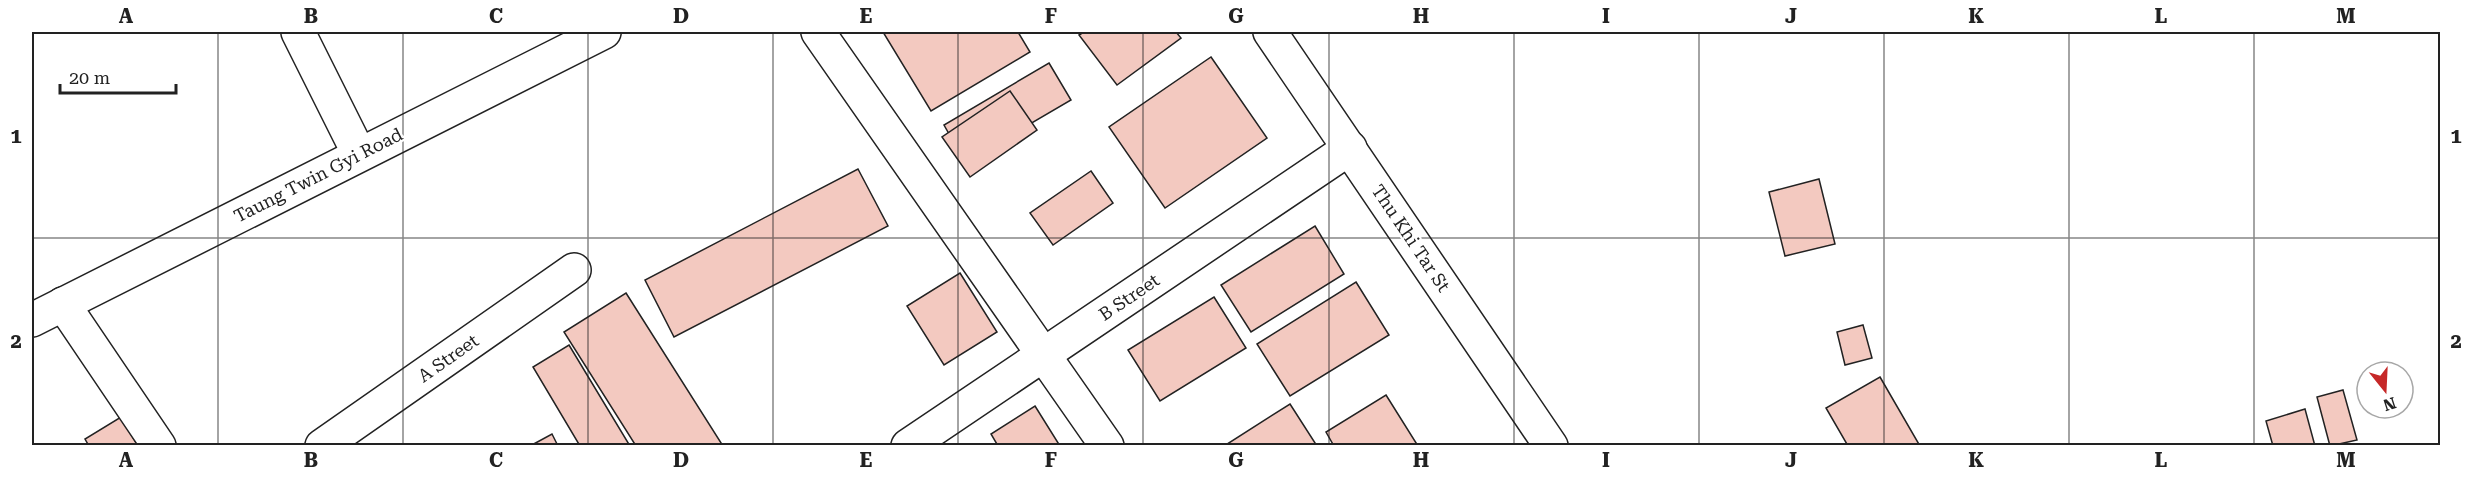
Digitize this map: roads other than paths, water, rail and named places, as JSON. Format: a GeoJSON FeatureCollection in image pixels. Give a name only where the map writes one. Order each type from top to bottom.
{"type":"FeatureCollection","features":[{"type":"Feature","properties":{"kind":"main road"},"geometry":{"type":"LineString","coordinates":[[298,32],[359,154]]}},
{"type":"Feature","properties":{"kind":"main road","name":"Taung Twin Gyi Road"},"geometry":{"type":"LineString","coordinates":[[32,320],[604,32]]}},
{"type":"Feature","properties":{"kind":"main road"},"geometry":{"type":"LineString","coordinates":[[818,32],[1107,446]]}},
{"type":"Feature","properties":{"kind":"main road","name":"Thu Khi Tar St"},"geometry":{"type":"LineString","coordinates":[[1270,32],[1551,446]]}},
{"type":"Feature","properties":{"kind":"main road","name":"B Street"},"geometry":{"type":"LineString","coordinates":[[908,446],[1350,148]]}},
{"type":"Feature","properties":{"kind":"main road","name":"A Street"},"geometry":{"type":"LineString","coordinates":[[322,446],[574,270]]}},
{"type":"Feature","properties":{"kind":"main road"},"geometry":{"type":"LineString","coordinates":[[63,304],[159,446]]}}]}
